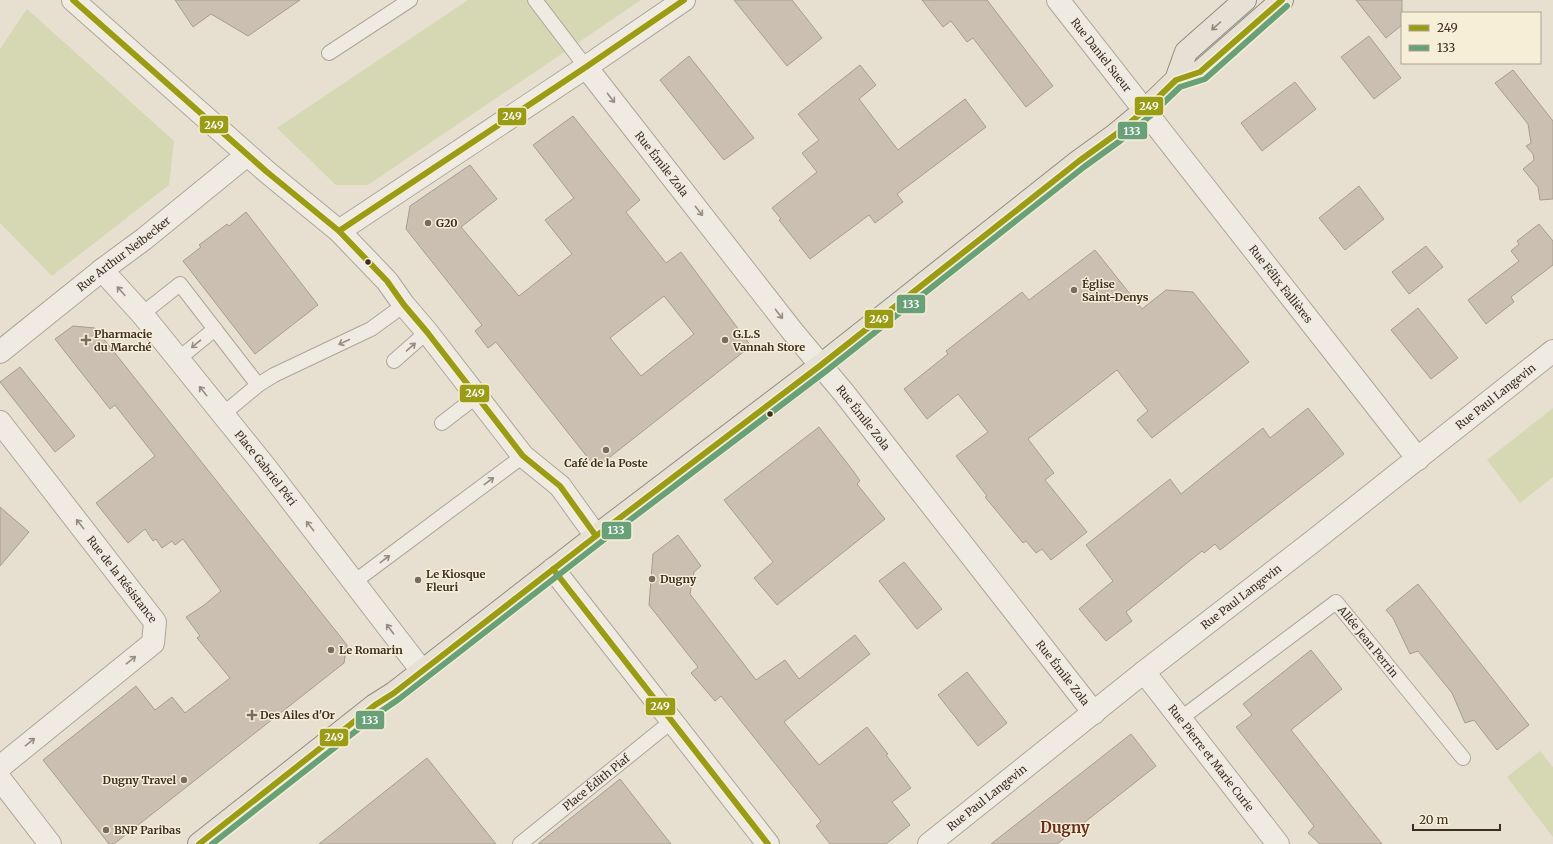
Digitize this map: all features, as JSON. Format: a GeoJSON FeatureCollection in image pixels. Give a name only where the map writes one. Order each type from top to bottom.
{"type":"FeatureCollection","features":[{"type":"Feature","properties":{"kind":"main road"},"geometry":{"type":"LineString","coordinates":[[1176,80],[1186,52],[1245,0]]}},
{"type":"Feature","properties":{"kind":"main road"},"geometry":{"type":"LineString","coordinates":[[199,844],[375,705],[394,693],[596,536],[821,365],[1079,161],[1115,135],[1145,110],[1176,80],[1200,72],[1282,0]]}},
{"type":"Feature","properties":{"kind":"street"},"geometry":{"type":"LineString","coordinates":[[73,0],[247,155],[339,231],[387,281],[404,305],[427,332],[523,456],[560,486],[596,536]]}},
{"type":"Feature","properties":{"kind":"street"},"geometry":{"type":"LineString","coordinates":[[339,231],[684,0]]}},
{"type":"Feature","properties":{"kind":"street","name":"Rue Daniel Sueur"},"geometry":{"type":"LineString","coordinates":[[1058,0],[1145,110]]}},
{"type":"Feature","properties":{"kind":"street","name":"Rue Émile Zola"},"geometry":{"type":"LineString","coordinates":[[586,67],[1094,713]]}},
{"type":"Feature","properties":{"kind":"street","name":"Rue Félix Fallières"},"geometry":{"type":"LineString","coordinates":[[1145,110],[1418,459]]}},
{"type":"Feature","properties":{"kind":"street","name":"Rue Arthur Neibecker"},"geometry":{"type":"LineString","coordinates":[[0,352],[102,270],[144,239],[247,155]]}},
{"type":"Feature","properties":{"kind":"street","name":"Place Gabriel Péri"},"geometry":{"type":"LineString","coordinates":[[102,270],[142,314],[354,582],[422,671]]}},
{"type":"Feature","properties":{"kind":"street","name":"Rue Paul Langevin"},"geometry":{"type":"LineString","coordinates":[[929,844],[1144,672],[1418,459],[1553,351]]}},
{"type":"Feature","properties":{"kind":"street","name":"Rue de la Résistance"},"geometry":{"type":"LineString","coordinates":[[0,422],[155,622],[153,643],[0,767]]}},
{"type":"Feature","properties":{"kind":"street"},"geometry":{"type":"LineString","coordinates":[[554,569],[768,844]]}},
{"type":"Feature","properties":{"kind":"street","name":"Rue Pierre et Marie Curie"},"geometry":{"type":"LineString","coordinates":[[1144,672],[1278,844]]}},
{"type":"Feature","properties":{"kind":"street"},"geometry":{"type":"LineString","coordinates":[[0,779],[50,844]]}},
{"type":"Feature","properties":{"kind":"lane"},"geometry":{"type":"LineString","coordinates":[[329,53],[410,0]]}},
{"type":"Feature","properties":{"kind":"lane"},"geometry":{"type":"LineString","coordinates":[[535,0],[586,67]]}},
{"type":"Feature","properties":{"kind":"lane"},"geometry":{"type":"LineString","coordinates":[[142,314],[180,284],[258,386]]}},
{"type":"Feature","properties":{"kind":"lane"},"geometry":{"type":"LineString","coordinates":[[222,415],[274,375],[378,324],[404,305]]}},
{"type":"Feature","properties":{"kind":"lane"},"geometry":{"type":"LineString","coordinates":[[178,360],[214,329]]}},
{"type":"Feature","properties":{"kind":"lane"},"geometry":{"type":"LineString","coordinates":[[394,361],[427,332]]}},
{"type":"Feature","properties":{"kind":"lane"},"geometry":{"type":"LineString","coordinates":[[442,423],[477,396]]}},
{"type":"Feature","properties":{"kind":"lane"},"geometry":{"type":"LineString","coordinates":[[354,582],[523,456]]}},
{"type":"Feature","properties":{"kind":"lane","name":"Allée Jean Perrin"},"geometry":{"type":"LineString","coordinates":[[1180,719],[1336,602],[1463,758]]}},
{"type":"Feature","properties":{"kind":"lane","name":"Place Édith Piaf"},"geometry":{"type":"LineString","coordinates":[[520,844],[672,722]]}},
{"type":"Feature","properties":{"kind":"green space"},"geometry":{"type":"Polygon","coordinates":[[[468,0],[641,0],[368,185],[336,185],[277,128],[468,0]]]}},
{"type":"Feature","properties":{"kind":"green space"},"geometry":{"type":"Polygon","coordinates":[[[27,9],[174,141],[169,185],[52,276],[0,223],[0,49],[27,9]]]}},
{"type":"Feature","properties":{"kind":"green space"},"geometry":{"type":"Polygon","coordinates":[[[1553,408],[1553,477],[1520,503],[1487,460],[1553,408]]]}},
{"type":"Feature","properties":{"kind":"green space"},"geometry":{"type":"Polygon","coordinates":[[[1540,751],[1553,767],[1553,837],[1507,777],[1540,751]]]}},
{"type":"Feature","properties":{"kind":"building"},"geometry":{"type":"Polygon","coordinates":[[[175,0],[300,0],[248,36],[211,14],[193,27],[175,0]]]}},
{"type":"Feature","properties":{"kind":"building"},"geometry":{"type":"Polygon","coordinates":[[[734,0],[792,0],[822,38],[787,66],[734,0]]]}},
{"type":"Feature","properties":{"kind":"building"},"geometry":{"type":"Polygon","coordinates":[[[922,0],[987,0],[1053,86],[1026,107],[973,38],[967,42],[951,21],[943,27],[922,0]]]}},
{"type":"Feature","properties":{"kind":"building"},"geometry":{"type":"Polygon","coordinates":[[[1356,0],[1402,0],[1401,26],[1386,38],[1356,0]]]}},
{"type":"Feature","properties":{"kind":"building"},"geometry":{"type":"Polygon","coordinates":[[[1369,36],[1401,78],[1374,99],[1341,57],[1369,36]]]}},
{"type":"Feature","properties":{"kind":"building"},"geometry":{"type":"Polygon","coordinates":[[[689,56],[754,138],[724,160],[660,80],[689,56]]]}},
{"type":"Feature","properties":{"kind":"building"},"geometry":{"type":"Polygon","coordinates":[[[860,65],[876,85],[859,99],[898,150],[965,99],[986,127],[897,194],[903,202],[875,223],[869,215],[810,259],[779,220],[781,219],[772,208],[817,172],[802,153],[819,140],[798,114],[860,65]]]}},
{"type":"Feature","properties":{"kind":"building"},"geometry":{"type":"Polygon","coordinates":[[[1513,70],[1553,121],[1553,199],[1540,200],[1538,187],[1523,169],[1534,160],[1533,154],[1526,146],[1531,143],[1528,124],[1495,83],[1513,70]]]}},
{"type":"Feature","properties":{"kind":"building"},"geometry":{"type":"Polygon","coordinates":[[[1295,82],[1316,109],[1262,151],[1241,123],[1295,82]]]}},
{"type":"Feature","properties":{"kind":"building"},"geometry":{"type":"Polygon","coordinates":[[[573,116],[640,200],[626,212],[666,263],[681,252],[751,346],[596,468],[496,342],[488,348],[475,331],[482,325],[406,229],[410,206],[470,165],[497,199],[461,227],[519,296],[572,254],[545,220],[574,198],[533,145],[573,116]],[[664,296],[610,338],[641,376],[694,334],[664,296]]]}},
{"type":"Feature","properties":{"kind":"building"},"geometry":{"type":"Polygon","coordinates":[[[1359,186],[1384,219],[1345,250],[1319,218],[1359,186]]]}},
{"type":"Feature","properties":{"kind":"building"},"geometry":{"type":"Polygon","coordinates":[[[246,212],[318,305],[255,354],[183,261],[201,247],[199,245],[227,224],[229,226],[246,212]]]}},
{"type":"Feature","properties":{"kind":"building"},"geometry":{"type":"Polygon","coordinates":[[[1539,224],[1553,241],[1553,265],[1511,297],[1514,302],[1486,324],[1468,300],[1519,261],[1511,251],[1519,244],[1517,241],[1539,224]]]}},
{"type":"Feature","properties":{"kind":"building"},"geometry":{"type":"Polygon","coordinates":[[[1426,246],[1443,267],[1409,294],[1392,272],[1426,246]]]}},
{"type":"Feature","properties":{"kind":"building"},"geometry":{"type":"Polygon","coordinates":[[[1095,250],[1142,309],[1166,290],[1193,292],[1249,362],[1152,438],[1137,420],[1148,411],[1117,370],[1028,439],[1054,473],[1045,480],[1087,532],[1051,560],[1042,549],[1036,553],[1026,541],[1023,543],[985,497],[987,496],[956,456],[988,432],[958,394],[927,419],[904,389],[948,354],[946,351],[1022,292],[1029,300],[1095,250]]]}},
{"type":"Feature","properties":{"kind":"building"},"geometry":{"type":"Polygon","coordinates":[[[1418,308],[1458,358],[1431,379],[1391,330],[1418,308]]]}},
{"type":"Feature","properties":{"kind":"building"},"geometry":{"type":"Polygon","coordinates":[[[73,326],[95,328],[347,645],[344,663],[114,844],[109,844],[43,760],[136,686],[155,710],[172,697],[185,713],[230,678],[197,638],[200,636],[186,617],[203,606],[221,591],[183,539],[175,545],[172,541],[162,548],[156,539],[153,541],[145,529],[128,543],[96,503],[155,456],[115,405],[110,409],[55,339],[73,326]]]}},
{"type":"Feature","properties":{"kind":"building"},"geometry":{"type":"Polygon","coordinates":[[[20,367],[75,436],[55,452],[0,382],[20,367]]]}},
{"type":"Feature","properties":{"kind":"building"},"geometry":{"type":"Polygon","coordinates":[[[1308,408],[1344,454],[1220,550],[1215,544],[1204,553],[1202,551],[1126,612],[1132,621],[1106,641],[1079,609],[1113,581],[1086,545],[1170,479],[1181,494],[1263,428],[1270,438],[1308,408]]]}},
{"type":"Feature","properties":{"kind":"building"},"geometry":{"type":"Polygon","coordinates":[[[819,427],[860,481],[857,484],[885,519],[777,605],[754,578],[773,562],[724,500],[819,427]]]}},
{"type":"Feature","properties":{"kind":"building"},"geometry":{"type":"Polygon","coordinates":[[[0,507],[29,532],[0,566],[0,507]]]}},
{"type":"Feature","properties":{"kind":"building"},"geometry":{"type":"Polygon","coordinates":[[[678,535],[701,566],[694,572],[690,594],[756,680],[785,660],[799,679],[855,635],[870,654],[784,722],[819,765],[867,727],[888,754],[886,755],[911,788],[892,802],[910,825],[886,844],[830,844],[816,826],[821,821],[721,696],[715,701],[691,673],[698,667],[649,605],[653,554],[678,535]]]}},
{"type":"Feature","properties":{"kind":"building"},"geometry":{"type":"Polygon","coordinates":[[[904,562],[942,609],[917,629],[879,581],[904,562]]]}},
{"type":"Feature","properties":{"kind":"building"},"geometry":{"type":"Polygon","coordinates":[[[1418,584],[1529,725],[1497,750],[1474,720],[1465,723],[1452,693],[1418,651],[1410,654],[1393,618],[1386,610],[1418,584]]]}},
{"type":"Feature","properties":{"kind":"building"},"geometry":{"type":"Polygon","coordinates":[[[1311,650],[1342,689],[1291,730],[1382,844],[1320,844],[1308,833],[1314,826],[1236,727],[1252,715],[1243,704],[1311,650]]]}},
{"type":"Feature","properties":{"kind":"building"},"geometry":{"type":"Polygon","coordinates":[[[967,672],[1007,723],[978,746],[938,695],[967,672]]]}},
{"type":"Feature","properties":{"kind":"building"},"geometry":{"type":"Polygon","coordinates":[[[1131,734],[1156,766],[1057,844],[991,844],[1131,734]]]}},
{"type":"Feature","properties":{"kind":"building"},"geometry":{"type":"Polygon","coordinates":[[[427,758],[496,844],[319,844],[427,758]]]}},
{"type":"Feature","properties":{"kind":"building"},"geometry":{"type":"Polygon","coordinates":[[[620,779],[671,844],[538,844],[620,779]]]}},
{"type":"Feature","properties":{"kind":"transit line","name":"249"},"geometry":{"type":"LineString","coordinates":[[73,0],[267,172],[339,231],[387,281],[404,305],[427,332],[523,456],[560,486],[596,536]]}},
{"type":"Feature","properties":{"kind":"transit line","name":"249"},"geometry":{"type":"LineString","coordinates":[[339,231],[684,0]]}},
{"type":"Feature","properties":{"kind":"transit line","name":"249"},"geometry":{"type":"LineString","coordinates":[[199,844],[375,705],[394,693],[596,536],[821,365],[1079,161],[1115,135],[1145,110],[1176,80],[1200,72],[1282,0]]}},
{"type":"Feature","properties":{"kind":"transit line","name":"133"},"geometry":{"type":"LineString","coordinates":[[212,844],[380,712],[399,699],[601,542],[826,371],[1084,167],[1120,141],[1150,116],[1180,87],[1205,79],[1287,6]]}},
{"type":"Feature","properties":{"kind":"transit line","name":"249"},"geometry":{"type":"LineString","coordinates":[[553,569],[768,844]]}},
{"type":"Feature","properties":{"kind":"place","name":"G20"},"geometry":{"type":"Point","coordinates":[428,223]}},
{"type":"Feature","properties":{"kind":"place","name":"Église Saint-Denys"},"geometry":{"type":"Point","coordinates":[1074,290]}},
{"type":"Feature","properties":{"kind":"place","name":"Pharmacie du Marché"},"geometry":{"type":"Point","coordinates":[86,340]}},
{"type":"Feature","properties":{"kind":"place","name":"G.L.S Vannah Store"},"geometry":{"type":"Point","coordinates":[725,340]}},
{"type":"Feature","properties":{"kind":"place","name":"Café de la Poste"},"geometry":{"type":"Point","coordinates":[606,450]}},
{"type":"Feature","properties":{"kind":"place","name":"Dugny"},"geometry":{"type":"Point","coordinates":[652,579]}},
{"type":"Feature","properties":{"kind":"place","name":"Le Kiosque Fleuri"},"geometry":{"type":"Point","coordinates":[418,580]}},
{"type":"Feature","properties":{"kind":"place","name":"Le Romarin"},"geometry":{"type":"Point","coordinates":[331,650]}},
{"type":"Feature","properties":{"kind":"place","name":"Des Ailes d'Or"},"geometry":{"type":"Point","coordinates":[252,715]}},
{"type":"Feature","properties":{"kind":"place","name":"Dugny Travel"},"geometry":{"type":"Point","coordinates":[184,780]}},
{"type":"Feature","properties":{"kind":"place","name":"BNP Paribas"},"geometry":{"type":"Point","coordinates":[106,830]}},
{"type":"Feature","properties":{"kind":"district","name":"Dugny"},"geometry":{"type":"Point","coordinates":[1065,827]}}]}
